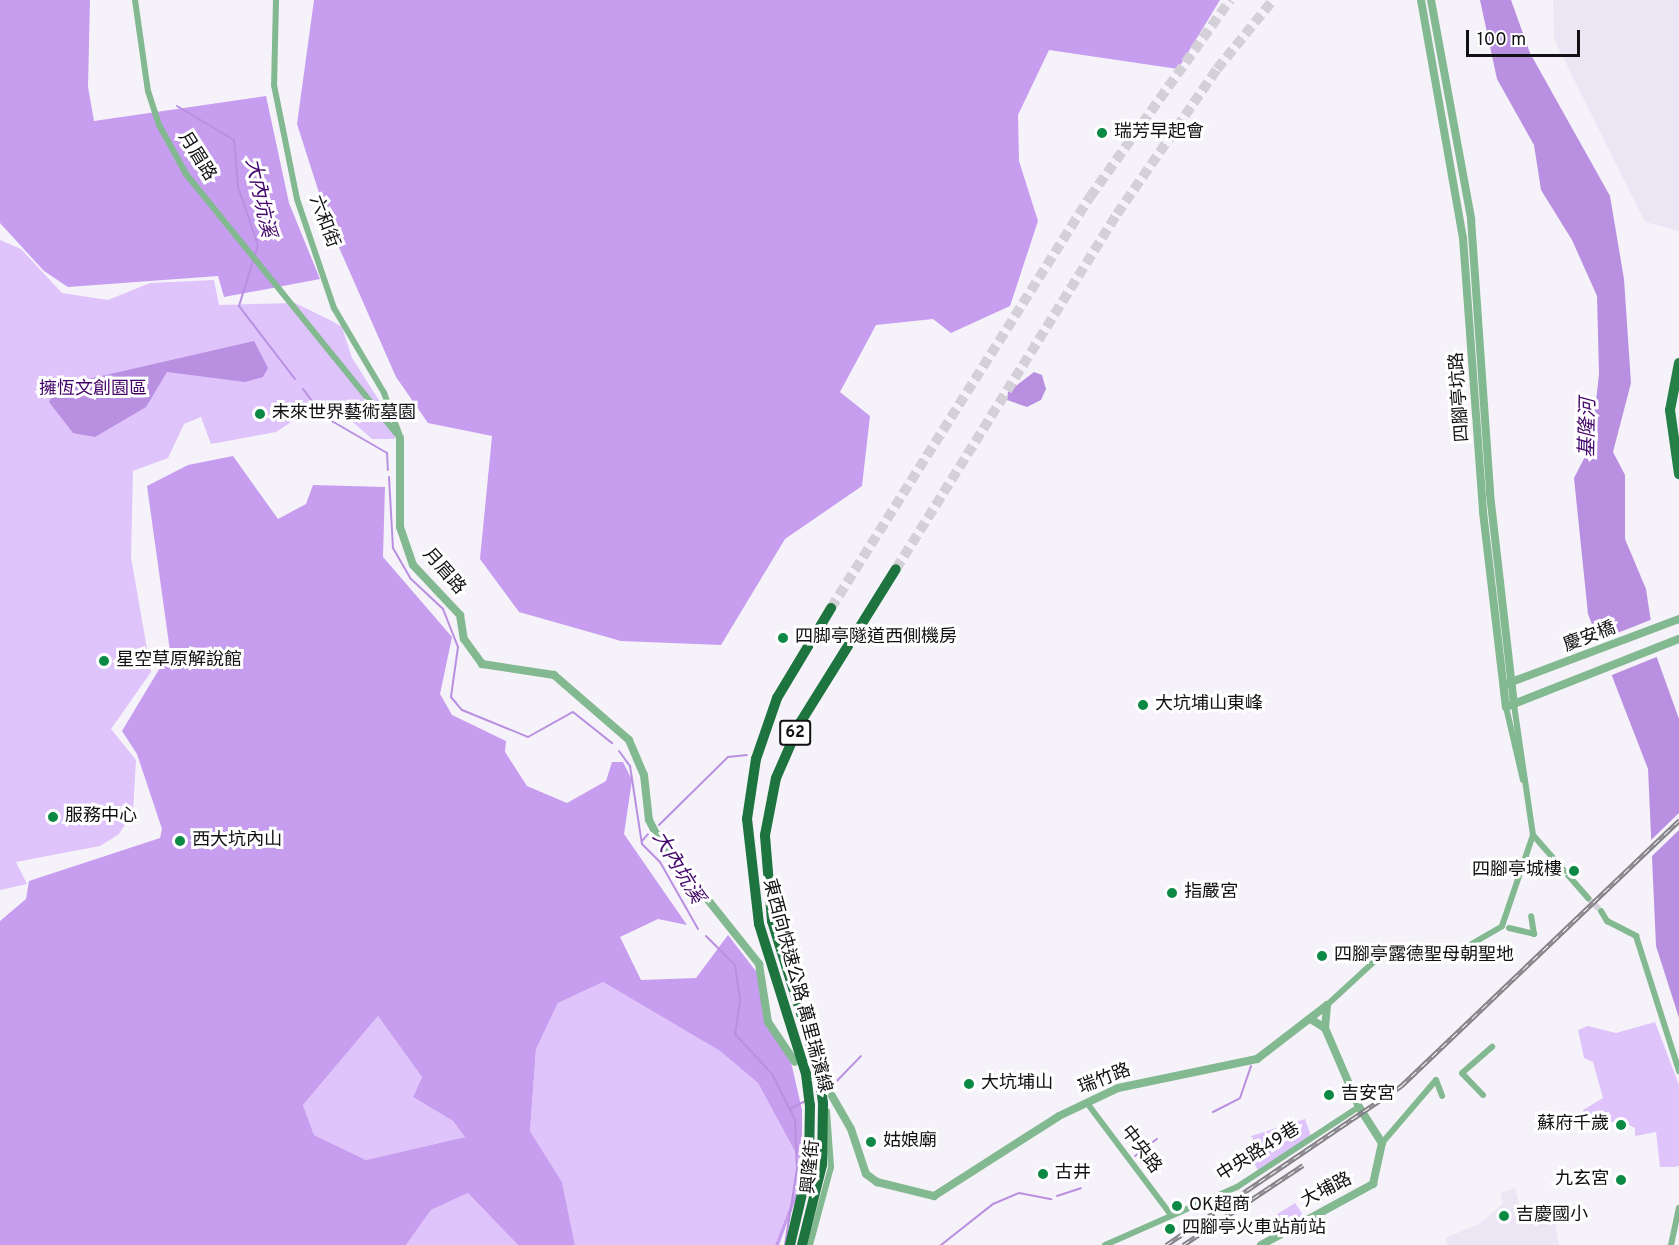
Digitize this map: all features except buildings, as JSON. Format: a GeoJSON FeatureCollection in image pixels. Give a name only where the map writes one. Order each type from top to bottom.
{"type":"FeatureCollection","features":[{"type":"Feature","properties":{"kind":"highway","name":"東西向快速公路 萬里瑞濱線"},"geometry":{"type":"LineString","coordinates":[[802,1245],[822,1165],[823,1103],[819,1071],[772,921],[765,835],[776,778],[800,723],[896,569]]}},
{"type":"Feature","properties":{"kind":"highway","name":"東西向快速公路 萬里瑞濱線"},"geometry":{"type":"LineString","coordinates":[[790,1245],[809,1164],[810,1105],[806,1074],[759,924],[747,829],[756,759],[777,698],[831,608]]}},
{"type":"Feature","properties":{"kind":"main road"},"geometry":{"type":"LineString","coordinates":[[1679,363],[1670,410],[1679,474]]}},
{"type":"Feature","properties":{"kind":"street","name":"月眉路"},"geometry":{"type":"LineString","coordinates":[[135,0],[138,46],[159,125],[186,174],[272,286],[400,438],[400,527],[413,565],[460,615],[464,639],[482,664],[554,675],[629,740],[644,775],[649,820],[657,836],[759,964],[768,1022],[795,1062]]}},
{"type":"Feature","properties":{"kind":"street","name":"六和街"},"geometry":{"type":"LineString","coordinates":[[276,0],[274,85],[297,199],[334,308],[384,393],[400,438]]}},
{"type":"Feature","properties":{"kind":"street","name":"四腳亭坑路"},"geometry":{"type":"LineString","coordinates":[[1421,0],[1463,238],[1483,512],[1510,706],[1528,791],[1533,835]]}},
{"type":"Feature","properties":{"kind":"street","name":"四腳亭坑路"},"geometry":{"type":"LineString","coordinates":[[1431,0],[1471,219],[1490,494],[1507,684]]}},
{"type":"Feature","properties":{"kind":"street","name":"慶安橋"},"geometry":{"type":"LineString","coordinates":[[1507,684],[1679,619]]}},
{"type":"Feature","properties":{"kind":"street","name":"慶安橋"},"geometry":{"type":"LineString","coordinates":[[1510,706],[1679,639]]}},
{"type":"Feature","properties":{"kind":"street"},"geometry":{"type":"LineString","coordinates":[[1533,835],[1588,898]]}},
{"type":"Feature","properties":{"kind":"street","name":"瑞竹路"},"geometry":{"type":"LineString","coordinates":[[832,1096],[851,1129],[866,1174],[920,1196],[934,1196],[1087,1102],[1137,1082],[1257,1059],[1312,1020],[1379,957],[1468,946],[1502,926],[1533,835]]}},
{"type":"Feature","properties":{"kind":"street"},"geometry":{"type":"LineString","coordinates":[[1601,911],[1607,921],[1636,936],[1679,1071]]}},
{"type":"Feature","properties":{"kind":"street"},"geometry":{"type":"LineString","coordinates":[[1509,928],[1533,934],[1531,916]]}},
{"type":"Feature","properties":{"kind":"street"},"geometry":{"type":"LineString","coordinates":[[1327,1005],[1325,1028],[1359,1107],[1382,1143],[1436,1080],[1442,1096]]}},
{"type":"Feature","properties":{"kind":"street"},"geometry":{"type":"LineString","coordinates":[[1312,1020],[1325,1028]]}},
{"type":"Feature","properties":{"kind":"street"},"geometry":{"type":"LineString","coordinates":[[1483,1095],[1462,1073],[1492,1047]]}},
{"type":"Feature","properties":{"kind":"street","name":"興隆街"},"geometry":{"type":"LineString","coordinates":[[810,1245],[831,1167],[825,1090]]}},
{"type":"Feature","properties":{"kind":"street","name":"中央路"},"geometry":{"type":"LineString","coordinates":[[1087,1102],[1171,1215]]}},
{"type":"Feature","properties":{"kind":"street","name":"中央路49巷"},"geometry":{"type":"LineString","coordinates":[[1105,1245],[1237,1187],[1359,1107]]}},
{"type":"Feature","properties":{"kind":"street","name":"大埔路"},"geometry":{"type":"LineString","coordinates":[[1262,1245],[1373,1184],[1382,1143]]}},
{"type":"Feature","properties":{"kind":"street"},"geometry":{"type":"LineString","coordinates":[[1671,1245],[1679,1208]]}},
{"type":"Feature","properties":{"kind":"shaded area"},"geometry":{"type":"Polygon","coordinates":[[[0,0],[90,0],[88,87],[94,121],[266,96],[289,203],[320,279],[224,297],[218,276],[68,287],[44,271],[0,223],[0,0]]]}},
{"type":"Feature","properties":{"kind":"shaded area"},"geometry":{"type":"Polygon","coordinates":[[[314,0],[1220,0],[1178,69],[1049,50],[1018,115],[1019,161],[1038,221],[1010,306],[951,333],[933,319],[876,325],[840,392],[870,416],[862,486],[785,539],[721,645],[621,641],[519,612],[480,559],[492,436],[428,423],[396,377],[330,227],[297,124],[314,0]]]}},
{"type":"Feature","properties":{"kind":"shaded area"},"geometry":{"type":"Polygon","coordinates":[[[1480,0],[1511,0],[1530,53],[1610,196],[1624,279],[1631,383],[1613,452],[1625,475],[1625,539],[1646,589],[1656,655],[1679,719],[1679,1018],[1656,946],[1648,769],[1588,614],[1574,478],[1591,445],[1599,374],[1597,296],[1572,240],[1541,190],[1534,145],[1497,79],[1480,0]]]}},
{"type":"Feature","properties":{"kind":"shaded area"},"geometry":{"type":"Polygon","coordinates":[[[1553,0],[1679,0],[1679,231],[1645,222],[1554,39],[1553,0]]]}},
{"type":"Feature","properties":{"kind":"shaded area"},"geometry":{"type":"Polygon","coordinates":[[[254,341],[268,368],[263,377],[245,382],[167,372],[146,407],[95,437],[73,433],[49,402],[58,386],[254,341]]]}},
{"type":"Feature","properties":{"kind":"shaded area"},"geometry":{"type":"Polygon","coordinates":[[[1034,372],[1042,375],[1046,389],[1041,400],[1027,407],[1007,400],[1008,392],[1034,372]]]}},
{"type":"Feature","properties":{"kind":"shaded area"},"geometry":{"type":"Polygon","coordinates":[[[233,456],[278,519],[306,504],[313,485],[385,487],[383,557],[452,637],[440,694],[452,715],[506,741],[505,752],[527,786],[567,803],[606,781],[612,762],[623,762],[632,780],[624,834],[687,925],[658,919],[620,937],[641,980],[696,978],[728,935],[762,979],[765,1022],[791,1062],[802,1110],[802,1183],[779,1245],[775,1245],[800,1180],[799,1159],[758,1083],[720,1051],[603,982],[558,1003],[536,1049],[530,1131],[562,1182],[575,1245],[518,1245],[468,1193],[431,1210],[406,1245],[0,1245],[0,921],[26,899],[29,881],[160,838],[162,829],[137,754],[122,731],[170,651],[147,486],[188,465],[233,456]],[[378,1016],[303,1105],[314,1135],[366,1160],[465,1137],[453,1121],[413,1097],[422,1077],[378,1016]]]}},
{"type":"Feature","properties":{"kind":"shaded area","name":"吉慶國小"},"geometry":{"type":"Polygon","coordinates":[[[1515,1188],[1523,1220],[1554,1217],[1559,1245],[1448,1245],[1445,1238],[1479,1224],[1503,1203],[1500,1193],[1515,1188]]]}},
{"type":"Feature","properties":{"kind":"green space","name":"擁恆文創園區"},"geometry":{"type":"Polygon","coordinates":[[[0,240],[21,249],[62,293],[108,300],[150,283],[214,280],[219,305],[295,303],[332,321],[342,327],[352,358],[386,411],[395,439],[372,439],[338,409],[314,407],[276,432],[211,444],[201,417],[184,424],[168,458],[133,471],[131,557],[151,672],[111,729],[136,760],[133,812],[119,834],[100,846],[16,862],[27,884],[0,890],[0,240]]]}},
{"type":"Feature","properties":{"kind":"green space"},"geometry":{"type":"Polygon","coordinates":[[[603,982],[720,1051],[758,1083],[799,1159],[800,1180],[775,1245],[575,1245],[562,1182],[530,1131],[536,1049],[558,1003],[603,982]]]}},
{"type":"Feature","properties":{"kind":"green space"},"geometry":{"type":"Polygon","coordinates":[[[378,1016],[422,1077],[413,1097],[453,1121],[465,1137],[366,1160],[314,1135],[303,1105],[378,1016]]]}},
{"type":"Feature","properties":{"kind":"green space"},"geometry":{"type":"Polygon","coordinates":[[[1655,1022],[1679,1085],[1679,1166],[1674,1167],[1660,1167],[1656,1132],[1635,1136],[1635,1128],[1621,1121],[1586,1125],[1583,1110],[1603,1098],[1593,1062],[1584,1058],[1578,1030],[1588,1026],[1616,1033],[1655,1022]]]}},
{"type":"Feature","properties":{"kind":"green space"},"geometry":{"type":"Polygon","coordinates":[[[1305,1119],[1311,1136],[1258,1170],[1254,1163],[1261,1152],[1251,1136],[1305,1119]]]}},
{"type":"Feature","properties":{"kind":"green space"},"geometry":{"type":"Polygon","coordinates":[[[468,1193],[518,1245],[406,1245],[431,1210],[468,1193]]]}},
{"type":"Feature","properties":{"kind":"green space"},"geometry":{"type":"Polygon","coordinates":[[[1295,1203],[1303,1215],[1267,1235],[1261,1224],[1295,1203]]]}},
{"type":"Feature","properties":{"kind":"pier"},"geometry":{"type":"Polygon","coordinates":[[[1653,619],[1659,656],[1607,677],[1597,641],[1653,619]]]}},
{"type":"Feature","properties":{"kind":"pier"},"geometry":{"type":"Polygon","coordinates":[[[1679,813],[1679,830],[1649,859],[1648,843],[1679,813]]]}},
{"type":"Feature","properties":{"kind":"waterway","name":"大內坑溪"},"geometry":{"type":"LineString","coordinates":[[177,106],[234,140],[238,187],[258,245],[239,306],[295,379]]}},
{"type":"Feature","properties":{"kind":"waterway","name":"大內坑溪"},"geometry":{"type":"LineString","coordinates":[[303,389],[323,416],[387,453],[388,470]]}},
{"type":"Feature","properties":{"kind":"waterway","name":"大內坑溪"},"geometry":{"type":"LineString","coordinates":[[389,477],[393,548],[410,578],[443,609],[458,647],[451,697],[462,710],[528,737],[573,712],[612,743]]}},
{"type":"Feature","properties":{"kind":"waterway","name":"大內坑溪"},"geometry":{"type":"LineString","coordinates":[[619,751],[630,766],[642,844],[660,862],[698,929]]}},
{"type":"Feature","properties":{"kind":"waterway"},"geometry":{"type":"LineString","coordinates":[[659,825],[728,757],[747,755]]}},
{"type":"Feature","properties":{"kind":"waterway","name":"大內坑溪"},"geometry":{"type":"LineString","coordinates":[[642,841],[648,834]]}},
{"type":"Feature","properties":{"kind":"waterway","name":"大內坑溪"},"geometry":{"type":"LineString","coordinates":[[706,936],[735,965],[740,1002],[735,1034],[772,1074],[795,1120],[797,1169],[785,1245]]}},
{"type":"Feature","properties":{"kind":"waterway"},"geometry":{"type":"LineString","coordinates":[[831,1087],[861,1056]]}},
{"type":"Feature","properties":{"kind":"waterway"},"geometry":{"type":"LineString","coordinates":[[1213,1112],[1240,1098],[1251,1066]]}},
{"type":"Feature","properties":{"kind":"waterway"},"geometry":{"type":"LineString","coordinates":[[790,1109],[805,1101]]}},
{"type":"Feature","properties":{"kind":"waterway"},"geometry":{"type":"LineString","coordinates":[[1135,1156],[1157,1139]]}},
{"type":"Feature","properties":{"kind":"waterway"},"geometry":{"type":"LineString","coordinates":[[1057,1196],[1081,1188]]}},
{"type":"Feature","properties":{"kind":"waterway"},"geometry":{"type":"LineString","coordinates":[[941,1245],[993,1204],[1019,1193],[1051,1199]]}},
{"type":"Feature","properties":{"kind":"tunnel"},"geometry":{"type":"LineString","coordinates":[[831,608],[1090,197],[1230,0]]}},
{"type":"Feature","properties":{"kind":"tunnel"},"geometry":{"type":"LineString","coordinates":[[896,569],[1117,214],[1217,69],[1273,0]]}},
{"type":"Feature","properties":{"kind":"tunnel"},"geometry":{"type":"LineString","coordinates":[[1588,898],[1601,911]]}},
{"type":"Feature","properties":{"kind":"railway"},"geometry":{"type":"LineString","coordinates":[[1166,1245],[1401,1086],[1679,820]]}},
{"type":"Feature","properties":{"kind":"railway"},"geometry":{"type":"LineString","coordinates":[[1183,1245],[1303,1165]]}},
{"type":"Feature","properties":{"kind":"place","name":"瑞芳早起會"},"geometry":{"type":"Point","coordinates":[1102,133]}},
{"type":"Feature","properties":{"kind":"place","name":"未來世界藝術墓園"},"geometry":{"type":"Point","coordinates":[260,414]}},
{"type":"Feature","properties":{"kind":"place","name":"四脚亭隧道西側機房"},"geometry":{"type":"Point","coordinates":[783,638]}},
{"type":"Feature","properties":{"kind":"place","name":"星空草原解說館"},"geometry":{"type":"Point","coordinates":[104,661]}},
{"type":"Feature","properties":{"kind":"place","name":"大坑埔山東峰"},"geometry":{"type":"Point","coordinates":[1143,705]}},
{"type":"Feature","properties":{"kind":"place","name":"服務中心"},"geometry":{"type":"Point","coordinates":[53,817]}},
{"type":"Feature","properties":{"kind":"place","name":"西大坑內山"},"geometry":{"type":"Point","coordinates":[180,841]}},
{"type":"Feature","properties":{"kind":"place","name":"四腳亭城樓"},"geometry":{"type":"Point","coordinates":[1574,871]}},
{"type":"Feature","properties":{"kind":"place","name":"指嚴宮"},"geometry":{"type":"Point","coordinates":[1172,893]}},
{"type":"Feature","properties":{"kind":"place","name":"四腳亭露德聖母朝聖地"},"geometry":{"type":"Point","coordinates":[1322,956]}},
{"type":"Feature","properties":{"kind":"place","name":"大坑埔山"},"geometry":{"type":"Point","coordinates":[969,1084]}},
{"type":"Feature","properties":{"kind":"place","name":"吉安宮"},"geometry":{"type":"Point","coordinates":[1329,1095]}},
{"type":"Feature","properties":{"kind":"place","name":"蘇府千歲"},"geometry":{"type":"Point","coordinates":[1621,1125]}},
{"type":"Feature","properties":{"kind":"place","name":"姑娘廟"},"geometry":{"type":"Point","coordinates":[871,1142]}},
{"type":"Feature","properties":{"kind":"place","name":"古井"},"geometry":{"type":"Point","coordinates":[1043,1174]}},
{"type":"Feature","properties":{"kind":"place","name":"九玄宮"},"geometry":{"type":"Point","coordinates":[1621,1180]}},
{"type":"Feature","properties":{"kind":"place","name":"OK超商"},"geometry":{"type":"Point","coordinates":[1177,1206]}},
{"type":"Feature","properties":{"kind":"place","name":"吉慶國小"},"geometry":{"type":"Point","coordinates":[1504,1216]}},
{"type":"Feature","properties":{"kind":"place","name":"四腳亭火車站前站"},"geometry":{"type":"Point","coordinates":[1170,1229]}},
{"type":"Feature","properties":{"kind":"water label","name":"基隆河"},"geometry":{"type":"Point","coordinates":[1589,428]}}]}
